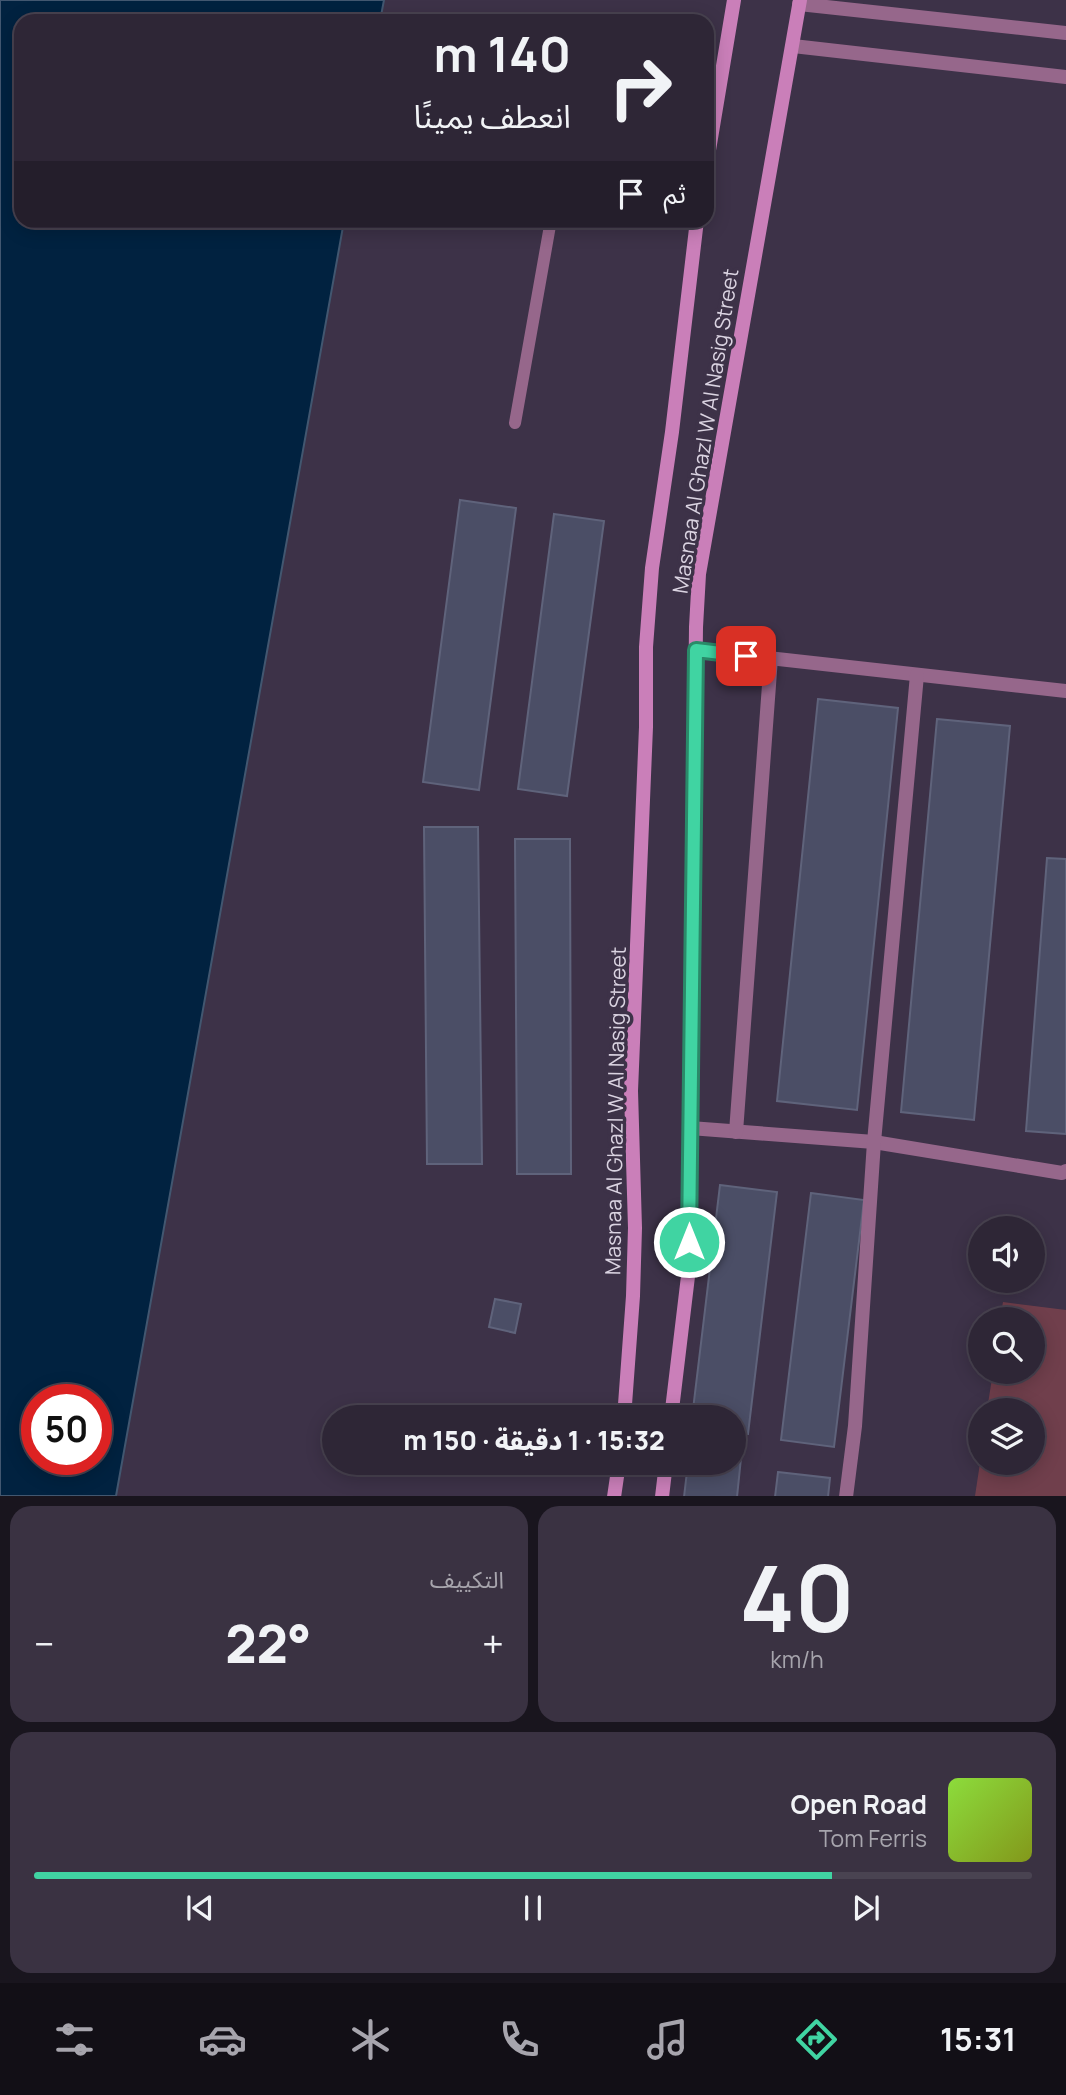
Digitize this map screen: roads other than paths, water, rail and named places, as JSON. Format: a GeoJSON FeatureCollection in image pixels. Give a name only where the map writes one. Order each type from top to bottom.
{"type":"FeatureCollection","features":[{"type":"Feature","properties":{"kind":"main road"},"geometry":{"type":"LineString","coordinates":[[714,113],[734,0]]}},
{"type":"Feature","properties":{"kind":"main road","name":"Masnaa Al Ghazl W Al Nasig Street"},"geometry":{"type":"LineString","coordinates":[[673,1405],[689,1268],[699,573],[799,2]]}},
{"type":"Feature","properties":{"kind":"main road","name":"Masnaa Al Ghazl W Al Nasig Street"},"geometry":{"type":"LineString","coordinates":[[625,1405],[635,1228],[631,1091],[646,727],[646,647],[654,554],[672,432],[696,228]]}},
{"type":"Feature","properties":{"kind":"main road"},"geometry":{"type":"LineString","coordinates":[[614,1496],[617,1475]]}},
{"type":"Feature","properties":{"kind":"main road"},"geometry":{"type":"LineString","coordinates":[[662,1496],[665,1475]]}},
{"type":"Feature","properties":{"kind":"street"},"geometry":{"type":"LineString","coordinates":[[799,2],[1066,33]]}},
{"type":"Feature","properties":{"kind":"street"},"geometry":{"type":"LineString","coordinates":[[793,46],[1066,77]]}},
{"type":"Feature","properties":{"kind":"street"},"geometry":{"type":"LineString","coordinates":[[696,650],[1066,691]]}},
{"type":"Feature","properties":{"kind":"street"},"geometry":{"type":"LineString","coordinates":[[736,1132],[771,658]]}},
{"type":"Feature","properties":{"kind":"street"},"geometry":{"type":"LineString","coordinates":[[846,1496],[855,1426],[874,1142],[917,675]]}},
{"type":"Feature","properties":{"kind":"street"},"geometry":{"type":"LineString","coordinates":[[690,1128],[874,1142],[1062,1173],[1066,1171]]}},
{"type":"Feature","properties":{"kind":"lane"},"geometry":{"type":"LineString","coordinates":[[515,422],[550,228]]}},
{"type":"Feature","properties":{"kind":"water"},"geometry":{"type":"Polygon","coordinates":[[[0,0],[384,0],[381,14],[14,14],[14,228],[343,228],[116,1496],[0,1496],[0,0]]]}}]}
